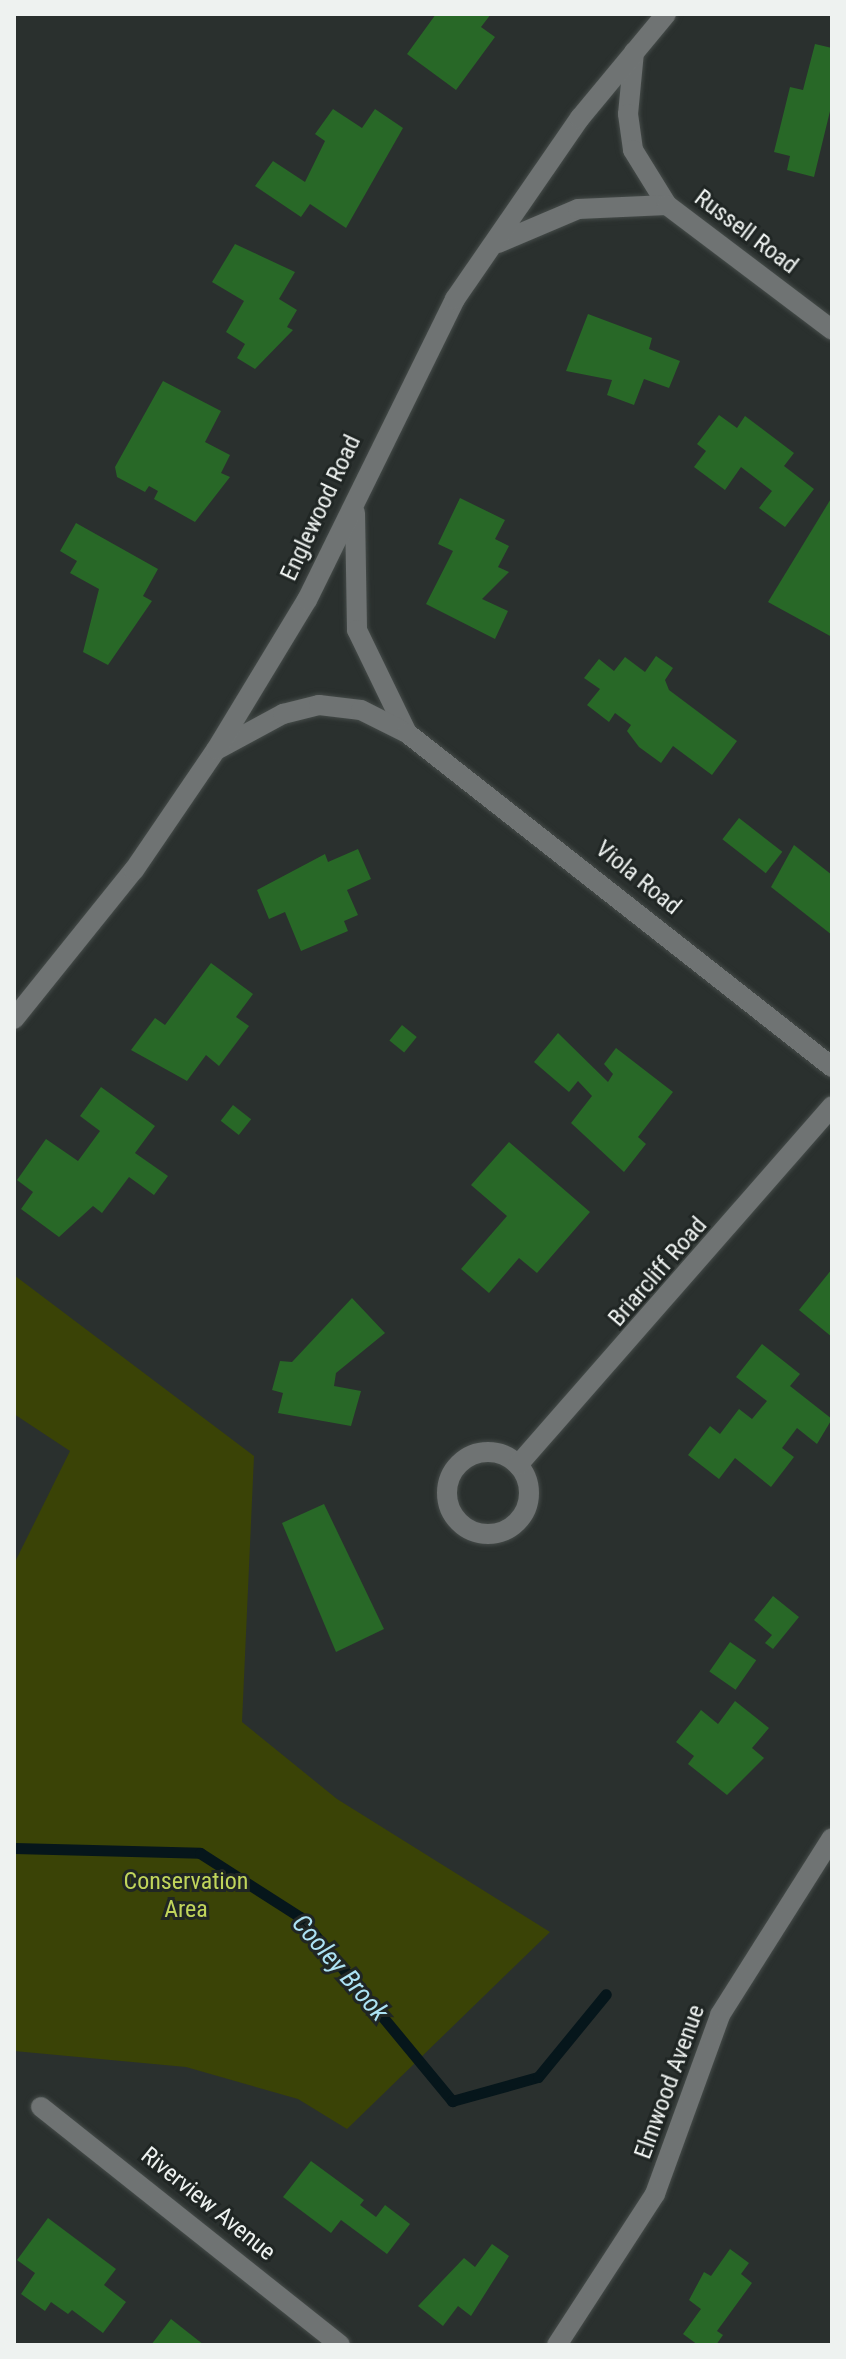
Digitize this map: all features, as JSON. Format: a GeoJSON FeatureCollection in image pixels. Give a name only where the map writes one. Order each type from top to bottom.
{"type":"FeatureCollection","features":[{"type":"Feature","properties":{"kind":"street","name":"Englewood Road"},"geometry":{"type":"LineString","coordinates":[[14,1019],[134,870],[216,750],[307,600],[431,342],[490,247],[634,49],[666,14]]}},
{"type":"Feature","properties":{"kind":"street","name":"Russell Road"},"geometry":{"type":"LineString","coordinates":[[634,49],[630,132],[639,167],[667,205],[832,330]]}},
{"type":"Feature","properties":{"kind":"street","name":"Russell Road"},"geometry":{"type":"LineString","coordinates":[[490,247],[536,221],[578,209],[667,205]]}},
{"type":"Feature","properties":{"kind":"street","name":"Viola Road"},"geometry":{"type":"LineString","coordinates":[[357,495],[350,577],[357,630],[407,733]]}},
{"type":"Feature","properties":{"kind":"street","name":"Viola Road"},"geometry":{"type":"LineString","coordinates":[[216,750],[283,714],[319,705],[361,710],[407,733],[832,1067]]}},
{"type":"Feature","properties":{"kind":"street","name":"Briarcliff Road"},"geometry":{"type":"LineString","coordinates":[[518,1465],[639,1335],[832,1106]]}},
{"type":"Feature","properties":{"kind":"street"},"geometry":{"type":"LineString","coordinates":[[489,1452],[518,1465],[528,1494],[515,1523],[486,1534],[457,1521],[446,1491],[460,1463],[489,1452]]}},
{"type":"Feature","properties":{"kind":"street","name":"Elmwood Avenue"},"geometry":{"type":"LineString","coordinates":[[557,2345],[655,2194],[720,2015],[832,1838]]}},
{"type":"Feature","properties":{"kind":"street","name":"Riverview Avenue"},"geometry":{"type":"LineString","coordinates":[[41,2107],[340,2345]]}},
{"type":"Feature","properties":{"kind":"green space","name":"Conservation Area"},"geometry":{"type":"Polygon","coordinates":[[[14,1275],[254,1456],[242,1722],[337,1799],[550,1932],[347,2129],[298,2099],[186,2067],[14,2051],[14,1564],[70,1451],[14,1414],[14,1275]]]}},
{"type":"Feature","properties":{"kind":"building"},"geometry":{"type":"Polygon","coordinates":[[[436,14],[491,14],[481,27],[495,37],[456,90],[407,54],[436,14]]]}},
{"type":"Feature","properties":{"kind":"building"},"geometry":{"type":"Polygon","coordinates":[[[815,44],[832,48],[832,103],[814,177],[787,170],[790,156],[774,152],[790,87],[803,90],[815,44]]]}},
{"type":"Feature","properties":{"kind":"building"},"geometry":{"type":"Polygon","coordinates":[[[333,109],[362,128],[375,109],[403,128],[346,228],[310,204],[301,217],[255,186],[273,161],[305,182],[325,141],[315,134],[333,109]]]}},
{"type":"Feature","properties":{"kind":"building"},"geometry":{"type":"Polygon","coordinates":[[[235,244],[295,272],[279,299],[297,310],[287,327],[293,330],[255,369],[237,358],[245,344],[226,332],[244,301],[212,282],[235,244]]]}},
{"type":"Feature","properties":{"kind":"building"},"geometry":{"type":"Polygon","coordinates":[[[588,314],[652,338],[649,349],[680,361],[669,388],[644,379],[634,405],[607,395],[612,380],[566,371],[588,314]]]}},
{"type":"Feature","properties":{"kind":"building"},"geometry":{"type":"Polygon","coordinates":[[[163,381],[221,411],[205,442],[230,455],[221,473],[230,477],[195,522],[154,499],[158,491],[149,486],[145,492],[117,477],[115,467],[163,381]]]}},
{"type":"Feature","properties":{"kind":"building"},"geometry":{"type":"Polygon","coordinates":[[[719,415],[737,428],[745,416],[794,453],[784,466],[814,489],[785,527],[759,508],[772,491],[741,467],[725,490],[694,467],[706,451],[697,444],[719,415]]]}},
{"type":"Feature","properties":{"kind":"building"},"geometry":{"type":"Polygon","coordinates":[[[832,497],[832,637],[768,602],[832,497]]]}},
{"type":"Feature","properties":{"kind":"building"},"geometry":{"type":"Polygon","coordinates":[[[460,498],[505,520],[495,539],[509,546],[498,567],[509,572],[482,599],[508,611],[495,639],[426,604],[453,551],[438,544],[460,498]]]}},
{"type":"Feature","properties":{"kind":"building"},"geometry":{"type":"Polygon","coordinates":[[[76,523],[158,569],[143,596],[152,601],[108,665],[83,652],[99,589],[70,573],[77,561],[60,551],[76,523]]]}},
{"type":"Feature","properties":{"kind":"building"},"geometry":{"type":"Polygon","coordinates":[[[656,656],[673,668],[665,680],[669,690],[737,741],[712,775],[673,746],[661,763],[639,747],[627,731],[631,725],[615,713],[609,722],[587,705],[600,689],[584,678],[599,659],[614,671],[625,657],[645,672],[656,656]]]}},
{"type":"Feature","properties":{"kind":"building"},"geometry":{"type":"Polygon","coordinates":[[[739,818],[782,852],[766,873],[722,839],[739,818]]]}},
{"type":"Feature","properties":{"kind":"building"},"geometry":{"type":"Polygon","coordinates":[[[794,845],[832,875],[832,935],[771,887],[794,845]]]}},
{"type":"Feature","properties":{"kind":"building"},"geometry":{"type":"Polygon","coordinates":[[[358,849],[371,879],[347,890],[358,915],[344,921],[348,931],[301,951],[285,912],[269,919],[257,890],[325,854],[328,862],[358,849]]]}},
{"type":"Feature","properties":{"kind":"building"},"geometry":{"type":"Polygon","coordinates":[[[211,963],[253,994],[236,1017],[249,1026],[219,1066],[206,1055],[187,1081],[131,1050],[155,1018],[165,1025],[211,963]]]}},
{"type":"Feature","properties":{"kind":"building"},"geometry":{"type":"Polygon","coordinates":[[[402,1025],[417,1037],[404,1053],[389,1041],[402,1025]]]}},
{"type":"Feature","properties":{"kind":"building"},"geometry":{"type":"Polygon","coordinates":[[[558,1033],[608,1082],[613,1074],[604,1064],[616,1048],[673,1092],[638,1137],[646,1144],[624,1172],[571,1123],[592,1096],[578,1081],[569,1092],[534,1062],[558,1033]]]}},
{"type":"Feature","properties":{"kind":"building"},"geometry":{"type":"Polygon","coordinates":[[[101,1087],[155,1126],[135,1153],[168,1176],[154,1195],[129,1177],[102,1213],[93,1206],[59,1237],[21,1209],[33,1192],[17,1180],[46,1139],[78,1161],[100,1131],[80,1116],[101,1087]]]}},
{"type":"Feature","properties":{"kind":"building"},"geometry":{"type":"Polygon","coordinates":[[[233,1105],[251,1119],[239,1135],[221,1121],[233,1105]]]}},
{"type":"Feature","properties":{"kind":"building"},"geometry":{"type":"Polygon","coordinates":[[[509,1142],[590,1212],[537,1273],[519,1258],[489,1293],[461,1269],[507,1216],[471,1185],[509,1142]]]}},
{"type":"Feature","properties":{"kind":"building"},"geometry":{"type":"Polygon","coordinates":[[[832,1269],[832,1337],[799,1310],[832,1269]]]}},
{"type":"Feature","properties":{"kind":"building"},"geometry":{"type":"Polygon","coordinates":[[[352,1298],[385,1333],[336,1373],[334,1386],[361,1391],[351,1426],[278,1413],[283,1393],[272,1390],[280,1361],[292,1362],[352,1298]]]}},
{"type":"Feature","properties":{"kind":"building"},"geometry":{"type":"Polygon","coordinates":[[[762,1344],[800,1374],[790,1386],[832,1419],[817,1444],[797,1428],[782,1448],[794,1457],[771,1487],[735,1458],[719,1479],[688,1455],[710,1426],[720,1434],[739,1409],[752,1419],[767,1401],[736,1377],[762,1344]]]}},
{"type":"Feature","properties":{"kind":"building"},"geometry":{"type":"Polygon","coordinates":[[[324,1504],[384,1629],[336,1652],[282,1523],[324,1504]]]}},
{"type":"Feature","properties":{"kind":"building"},"geometry":{"type":"Polygon","coordinates":[[[773,1596],[799,1617],[773,1649],[765,1643],[772,1635],[754,1620],[773,1596]]]}},
{"type":"Feature","properties":{"kind":"building"},"geometry":{"type":"Polygon","coordinates":[[[730,1642],[756,1660],[736,1690],[709,1671],[730,1642]]]}},
{"type":"Feature","properties":{"kind":"building"},"geometry":{"type":"Polygon","coordinates":[[[735,1701],[769,1728],[752,1748],[764,1758],[727,1795],[688,1764],[694,1756],[676,1742],[701,1710],[718,1724],[735,1701]]]}},
{"type":"Feature","properties":{"kind":"building"},"geometry":{"type":"Polygon","coordinates":[[[311,2161],[364,2200],[360,2205],[376,2217],[385,2205],[410,2224],[387,2254],[341,2220],[331,2233],[283,2197],[311,2161]]]}},
{"type":"Feature","properties":{"kind":"building"},"geometry":{"type":"Polygon","coordinates":[[[48,2218],[116,2269],[104,2285],[126,2302],[103,2333],[72,2310],[68,2314],[51,2302],[45,2311],[21,2294],[35,2273],[17,2260],[48,2218]]]}},
{"type":"Feature","properties":{"kind":"building"},"geometry":{"type":"Polygon","coordinates":[[[492,2244],[509,2256],[471,2316],[458,2306],[443,2326],[418,2306],[464,2258],[475,2267],[492,2244]]]}},
{"type":"Feature","properties":{"kind":"building"},"geometry":{"type":"Polygon","coordinates":[[[730,2249],[749,2263],[741,2274],[752,2283],[717,2331],[723,2335],[716,2345],[698,2345],[683,2334],[701,2309],[689,2300],[704,2272],[711,2276],[730,2249]]]}},
{"type":"Feature","properties":{"kind":"building"},"geometry":{"type":"Polygon","coordinates":[[[171,2319],[204,2345],[151,2345],[171,2319]]]}},
{"type":"Feature","properties":{"kind":"waterway","name":"Cooley Brook"},"geometry":{"type":"LineString","coordinates":[[14,1848],[200,1853],[300,1917],[452,2101],[538,2077],[606,1994]]}}]}
